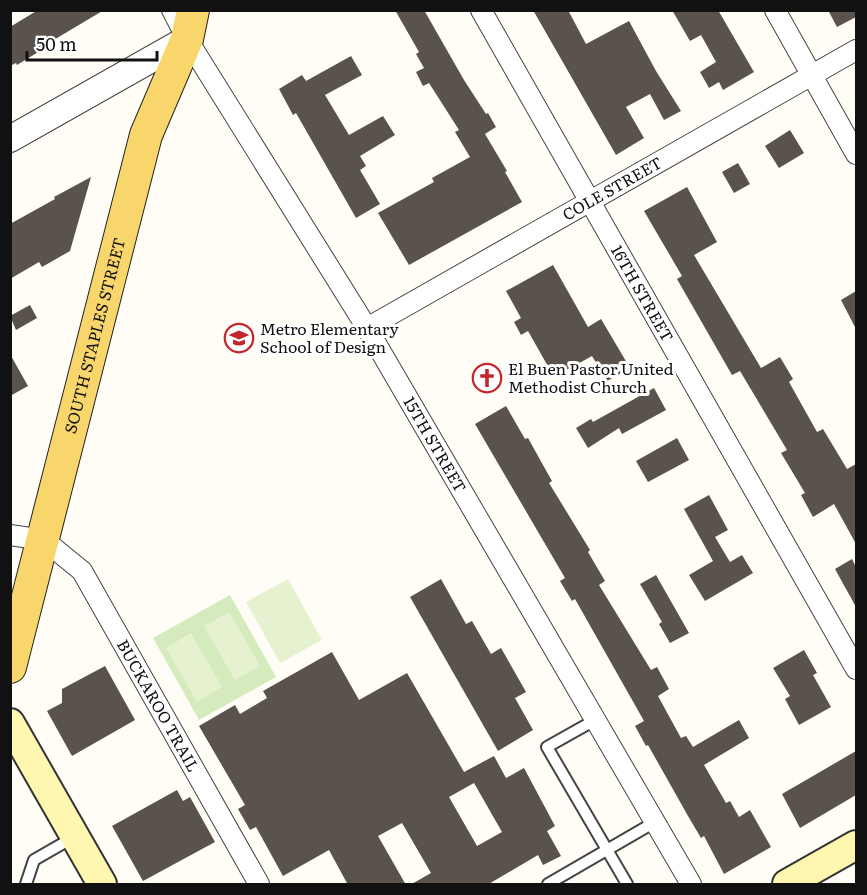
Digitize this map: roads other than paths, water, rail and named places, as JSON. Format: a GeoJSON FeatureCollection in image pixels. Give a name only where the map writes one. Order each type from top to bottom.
{"type":"FeatureCollection","features":[{"type":"Feature","properties":{"kind":"main road","name":"SOUTH STAPLES STREET"},"geometry":{"type":"LineString","coordinates":[[10,667],[146,135],[190,25]]}},
{"type":"Feature","properties":{"kind":"main road"},"geometry":{"type":"LineString","coordinates":[[10,723],[102,885]]}},
{"type":"Feature","properties":{"kind":"main road"},"geometry":{"type":"LineString","coordinates":[[787,885],[856,845]]}},
{"type":"Feature","properties":{"kind":"street","name":"15TH STREET"},"geometry":{"type":"LineString","coordinates":[[172,10],[190,25],[691,885]]}},
{"type":"Feature","properties":{"kind":"street","name":"16TH STREET"},"geometry":{"type":"LineString","coordinates":[[481,10],[856,669]]}},
{"type":"Feature","properties":{"kind":"street"},"geometry":{"type":"LineString","coordinates":[[775,10],[856,154]]}},
{"type":"Feature","properties":{"kind":"street"},"geometry":{"type":"LineString","coordinates":[[10,139],[190,25]]}},
{"type":"Feature","properties":{"kind":"street","name":"COLE STREET"},"geometry":{"type":"LineString","coordinates":[[367,328],[856,50]]}},
{"type":"Feature","properties":{"kind":"street"},"geometry":{"type":"LineString","coordinates":[[10,535],[44,540]]}},
{"type":"Feature","properties":{"kind":"street","name":"BUCKAROO TRAIL"},"geometry":{"type":"LineString","coordinates":[[44,540],[82,571],[259,885]]}},
{"type":"Feature","properties":{"kind":"lane"},"geometry":{"type":"LineString","coordinates":[[595,720],[547,747],[627,885]]}},
{"type":"Feature","properties":{"kind":"lane"},"geometry":{"type":"LineString","coordinates":[[548,885],[655,822]]}},
{"type":"Feature","properties":{"kind":"lane"},"geometry":{"type":"LineString","coordinates":[[26,885],[34,860],[75,837]]}},
{"type":"Feature","properties":{"kind":"place","name":"Metro Elementary School of Design"},"geometry":{"type":"Point","coordinates":[239,338]}},
{"type":"Feature","properties":{"kind":"place","name":"El Buen Pastor United Methodist Church"},"geometry":{"type":"Point","coordinates":[487,378]}}]}
